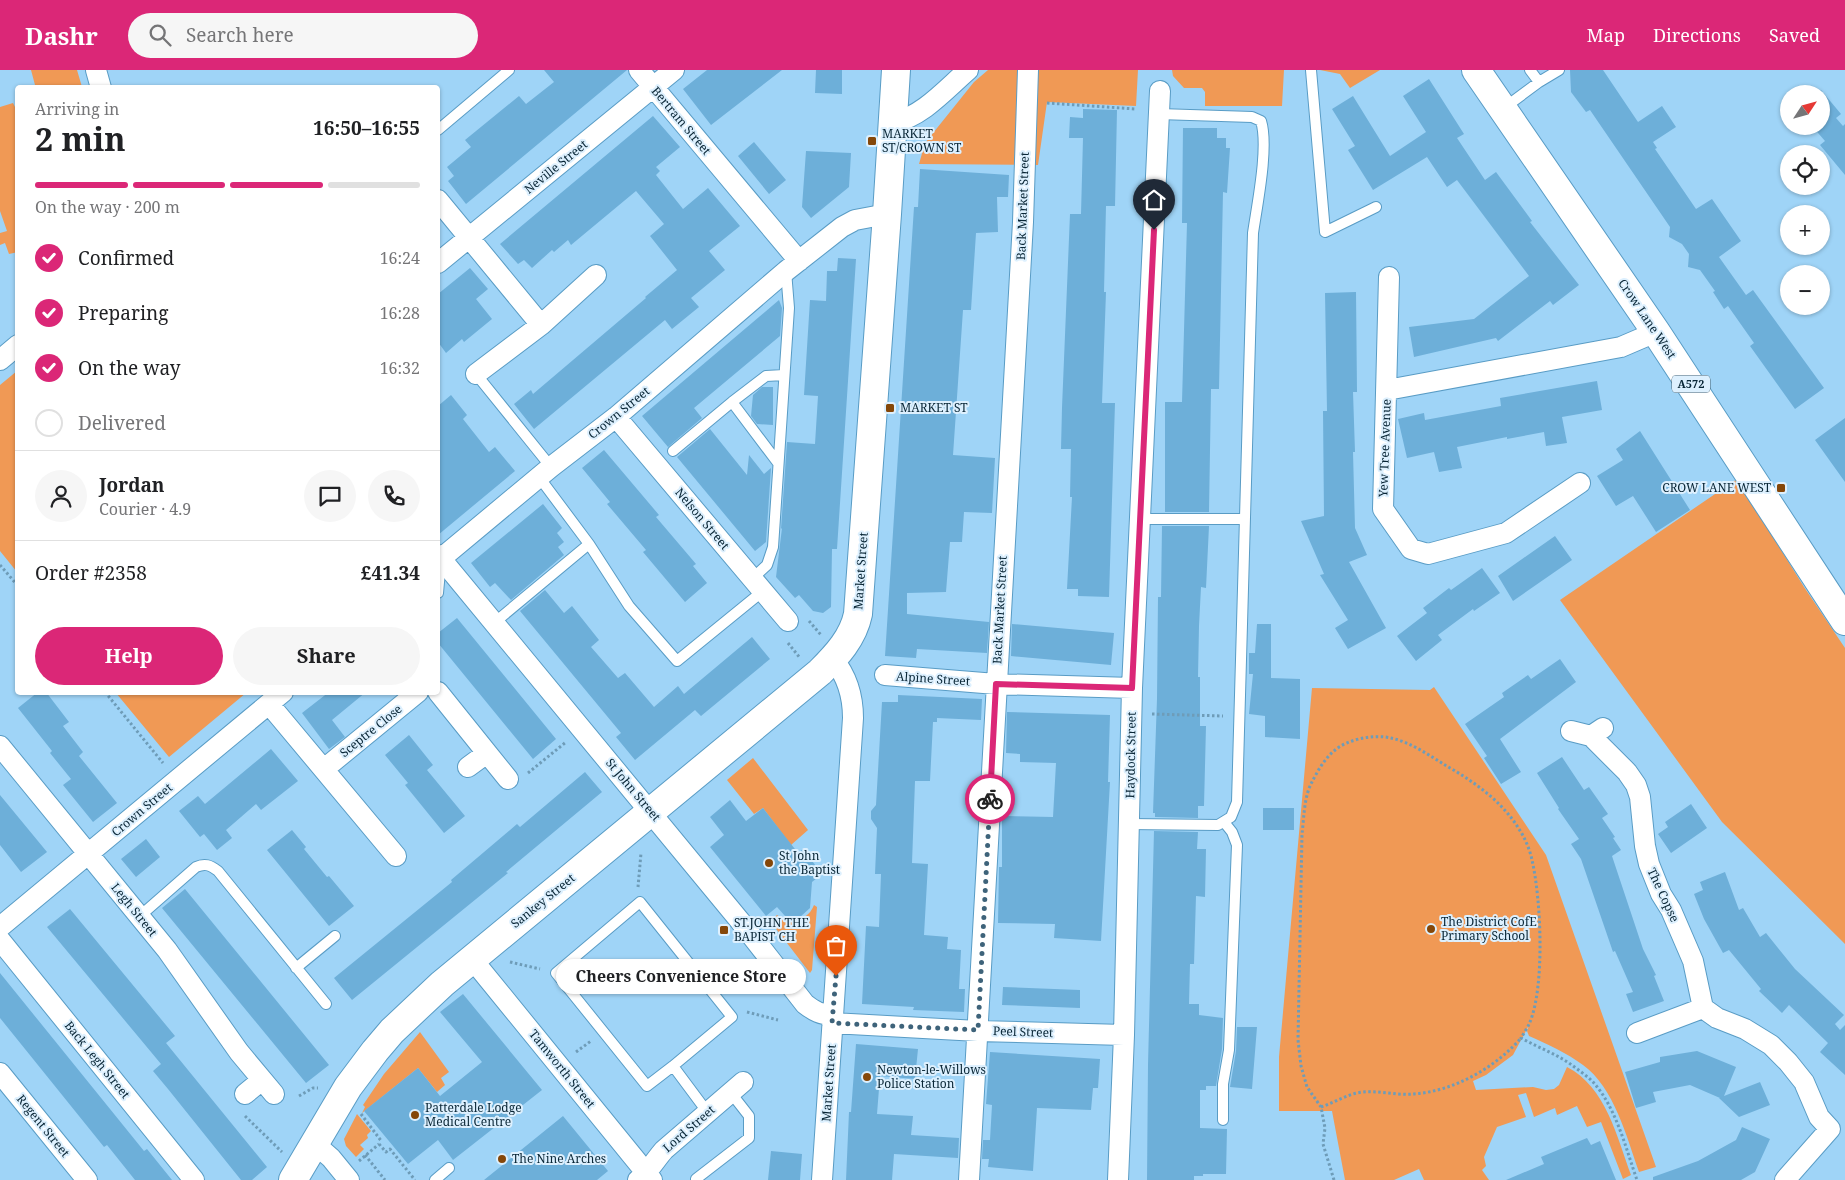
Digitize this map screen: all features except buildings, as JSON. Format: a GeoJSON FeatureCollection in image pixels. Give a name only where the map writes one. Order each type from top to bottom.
{"type":"FeatureCollection","features":[{"type":"Feature","properties":{"kind":"street"},"geometry":{"type":"LineString","coordinates":[[96,70],[100,85]]}},
{"type":"Feature","properties":{"kind":"street","name":"Bertram Street"},"geometry":{"type":"LineString","coordinates":[[639,70],[724,171],[793,266]]}},
{"type":"Feature","properties":{"kind":"street","name":"Neville Street"},"geometry":{"type":"LineString","coordinates":[[440,261],[674,70]]}},
{"type":"Feature","properties":{"kind":"street","name":"Market Street"},"geometry":{"type":"LineString","coordinates":[[822,1180],[853,712],[852,695],[849,686],[829,648],[851,635],[858,614],[896,70]]}},
{"type":"Feature","properties":{"kind":"street"},"geometry":{"type":"LineString","coordinates":[[893,123],[907,120],[922,110],[968,70]]}},
{"type":"Feature","properties":{"kind":"street","name":"Back Market Street"},"geometry":{"type":"LineString","coordinates":[[969,1180],[1022,232],[1028,70]]}},
{"type":"Feature","properties":{"kind":"street","name":"Crow Lane West"},"geometry":{"type":"LineString","coordinates":[[1488,85],[1656,332],[1845,621]]}},
{"type":"Feature","properties":{"kind":"street","name":"Haydock Street"},"geometry":{"type":"LineString","coordinates":[[1118,1180],[1124,1035],[1132,688],[1160,91]]}},
{"type":"Feature","properties":{"kind":"street"},"geometry":{"type":"LineString","coordinates":[[440,202],[541,325]]}},
{"type":"Feature","properties":{"kind":"street","name":"Crown Street"},"geometry":{"type":"LineString","coordinates":[[440,557],[616,416],[793,266],[842,227],[855,220],[887,214]]}},
{"type":"Feature","properties":{"kind":"street"},"geometry":{"type":"LineString","coordinates":[[476,374],[541,325],[596,274]]}},
{"type":"Feature","properties":{"kind":"street","name":"Yew Tree Avenue"},"geometry":{"type":"LineString","coordinates":[[1389,277],[1384,510],[1411,549],[1428,554],[1506,533],[1580,483]]}},
{"type":"Feature","properties":{"kind":"street","name":"Yew Tree Avenue"},"geometry":{"type":"LineString","coordinates":[[1387,390],[1621,347],[1656,332]]}},
{"type":"Feature","properties":{"kind":"street"},"geometry":{"type":"LineString","coordinates":[[1,357],[15,347]]}},
{"type":"Feature","properties":{"kind":"street","name":"Nelson Street"},"geometry":{"type":"LineString","coordinates":[[616,416],[793,626]]}},
{"type":"Feature","properties":{"kind":"street","name":"St John Street"},"geometry":{"type":"LineString","coordinates":[[440,559],[650,812],[805,1004],[814,1011],[833,1019]]}},
{"type":"Feature","properties":{"kind":"street","name":"Sankey Street"},"geometry":{"type":"LineString","coordinates":[[290,1168],[315,1144],[348,1087],[380,1044],[417,1007],[472,959],[820,672],[829,648]]}},
{"type":"Feature","properties":{"kind":"street","name":"Alpine Street"},"geometry":{"type":"LineString","coordinates":[[885,675],[996,684],[1132,688]]}},
{"type":"Feature","properties":{"kind":"street"},"geometry":{"type":"LineString","coordinates":[[440,694],[487,752],[516,777]]}},
{"type":"Feature","properties":{"kind":"street","name":"Sceptre Close"},"geometry":{"type":"LineString","coordinates":[[324,769],[414,695]]}},
{"type":"Feature","properties":{"kind":"street"},"geometry":{"type":"LineString","coordinates":[[276,698],[324,769],[396,856]]}},
{"type":"Feature","properties":{"kind":"street","name":"Crown Street"},"geometry":{"type":"LineString","coordinates":[[0,927],[276,698]]}},
{"type":"Feature","properties":{"kind":"street","name":"The Copse"},"geometry":{"type":"LineString","coordinates":[[1571,731],[1597,732],[1636,785],[1640,797],[1649,864],[1693,961],[1703,1008]]}},
{"type":"Feature","properties":{"kind":"street","name":"Legh Street"},"geometry":{"type":"LineString","coordinates":[[0,746],[140,916],[238,1052],[268,1087],[244,1104]]}},
{"type":"Feature","properties":{"kind":"street"},"geometry":{"type":"LineString","coordinates":[[468,767],[487,752]]}},
{"type":"Feature","properties":{"kind":"street","name":"Back Legh Street"},"geometry":{"type":"LineString","coordinates":[[0,940],[194,1180]]}},
{"type":"Feature","properties":{"kind":"street","name":"Tamworth Street"},"geometry":{"type":"LineString","coordinates":[[472,959],[646,1178]]}},
{"type":"Feature","properties":{"kind":"street"},"geometry":{"type":"LineString","coordinates":[[1637,1033],[1703,1008],[1717,1018],[1746,1029],[1771,1045],[1804,1082],[1819,1117],[1837,1133],[1785,1180]]}},
{"type":"Feature","properties":{"kind":"street","name":"Peel Street"},"geometry":{"type":"LineString","coordinates":[[833,1019],[978,1030],[1124,1035]]}},
{"type":"Feature","properties":{"kind":"street","name":"Regent Street"},"geometry":{"type":"LineString","coordinates":[[0,1073],[87,1180]]}},
{"type":"Feature","properties":{"kind":"street","name":"Lord Street"},"geometry":{"type":"LineString","coordinates":[[646,1178],[654,1160],[737,1087]]}},
{"type":"Feature","properties":{"kind":"street"},"geometry":{"type":"LineString","coordinates":[[315,1144],[331,1158],[353,1171]]}},
{"type":"Feature","properties":{"kind":"lane"},"geometry":{"type":"LineString","coordinates":[[440,128],[510,70]]}},
{"type":"Feature","properties":{"kind":"lane"},"geometry":{"type":"LineString","coordinates":[[1311,70],[1325,232],[1376,207]]}},
{"type":"Feature","properties":{"kind":"lane"},"geometry":{"type":"LineString","coordinates":[[1530,70],[1539,82]]}},
{"type":"Feature","properties":{"kind":"lane"},"geometry":{"type":"LineString","coordinates":[[1488,85],[1539,82],[1558,70]]}},
{"type":"Feature","properties":{"kind":"lane"},"geometry":{"type":"LineString","coordinates":[[1129,824],[1218,825],[1231,817],[1237,802],[1253,233],[1261,178],[1264,132],[1261,121],[1252,117],[1159,114]]}},
{"type":"Feature","properties":{"kind":"lane"},"geometry":{"type":"LineString","coordinates":[[476,374],[545,472],[629,606],[677,660],[758,585],[770,556],[793,266]]}},
{"type":"Feature","properties":{"kind":"lane"},"geometry":{"type":"LineString","coordinates":[[673,452],[766,376],[784,375]]}},
{"type":"Feature","properties":{"kind":"lane"},"geometry":{"type":"LineString","coordinates":[[732,402],[778,463]]}},
{"type":"Feature","properties":{"kind":"lane"},"geometry":{"type":"LineString","coordinates":[[1140,519],[1245,519]]}},
{"type":"Feature","properties":{"kind":"lane"},"geometry":{"type":"LineString","coordinates":[[494,622],[589,544]]}},
{"type":"Feature","properties":{"kind":"lane"},"geometry":{"type":"LineString","coordinates":[[1222,1120],[1223,1084],[1229,1050],[1237,845],[1232,832],[1224,822]]}},
{"type":"Feature","properties":{"kind":"lane"},"geometry":{"type":"LineString","coordinates":[[140,916],[196,867],[203,864],[210,865],[218,871],[326,1004]]}},
{"type":"Feature","properties":{"kind":"lane"},"geometry":{"type":"LineString","coordinates":[[640,902],[732,1017],[647,1086],[556,973],[640,902]]}},
{"type":"Feature","properties":{"kind":"lane"},"geometry":{"type":"LineString","coordinates":[[296,968],[335,936]]}},
{"type":"Feature","properties":{"kind":"lane"},"geometry":{"type":"LineString","coordinates":[[673,1066],[708,1113]]}},
{"type":"Feature","properties":{"kind":"lane"},"geometry":{"type":"LineString","coordinates":[[696,1180],[749,1138],[749,1116],[737,1087]]}},
{"type":"Feature","properties":{"kind":"lane"},"geometry":{"type":"LineString","coordinates":[[435,1180],[449,1168]]}},
{"type":"Feature","properties":{"kind":"path"},"geometry":{"type":"LineString","coordinates":[[1043,102],[1136,109]]}},
{"type":"Feature","properties":{"kind":"path"},"geometry":{"type":"LineString","coordinates":[[0,565],[15,582]]}},
{"type":"Feature","properties":{"kind":"path"},"geometry":{"type":"LineString","coordinates":[[793,626],[829,648]]}},
{"type":"Feature","properties":{"kind":"path"},"geometry":{"type":"LineString","coordinates":[[793,626],[803,662]]}},
{"type":"Feature","properties":{"kind":"path"},"geometry":{"type":"LineString","coordinates":[[107,695],[166,766]]}},
{"type":"Feature","properties":{"kind":"path"},"geometry":{"type":"LineString","coordinates":[[1132,712],[1240,716]]}},
{"type":"Feature","properties":{"kind":"path"},"geometry":{"type":"LineString","coordinates":[[1321,1107],[1342,1097],[1359,1092],[1414,1094],[1440,1090],[1462,1081],[1504,1055],[1521,1038],[1530,1021],[1534,1004],[1540,971],[1540,934],[1532,860],[1518,828],[1505,811],[1484,791],[1417,748],[1390,737],[1352,741],[1334,751],[1311,783],[1302,834],[1298,1040],[1301,1066],[1307,1087],[1321,1107],[1325,1128],[1322,1144],[1334,1180]]}},
{"type":"Feature","properties":{"kind":"path"},"geometry":{"type":"LineString","coordinates":[[516,777],[570,738]]}},
{"type":"Feature","properties":{"kind":"path"},"geometry":{"type":"LineString","coordinates":[[640,902],[638,895],[642,847]]}},
{"type":"Feature","properties":{"kind":"path"},"geometry":{"type":"LineString","coordinates":[[508,961],[556,973]]}},
{"type":"Feature","properties":{"kind":"path"},"geometry":{"type":"LineString","coordinates":[[732,1017],[746,1011],[778,1020]]}},
{"type":"Feature","properties":{"kind":"path"},"geometry":{"type":"LineString","coordinates":[[570,1057],[603,1031]]}},
{"type":"Feature","properties":{"kind":"path"},"geometry":{"type":"LineString","coordinates":[[1521,1038],[1568,1063],[1593,1082],[1602,1094],[1619,1128],[1636,1180]]}},
{"type":"Feature","properties":{"kind":"path"},"geometry":{"type":"LineString","coordinates":[[298,1096],[313,1088],[325,1089]]}},
{"type":"Feature","properties":{"kind":"path"},"geometry":{"type":"LineString","coordinates":[[244,1104],[290,1168]]}},
{"type":"Feature","properties":{"kind":"path"},"geometry":{"type":"LineString","coordinates":[[357,1109],[386,1152],[390,1149],[415,1180]]}},
{"type":"Feature","properties":{"kind":"path"},"geometry":{"type":"LineString","coordinates":[[353,1171],[365,1155],[381,1142]]}},
{"type":"Feature","properties":{"kind":"path"},"geometry":{"type":"LineString","coordinates":[[365,1155],[386,1180]]}},
{"type":"Feature","properties":{"kind":"shaded area"},"geometry":{"type":"Polygon","coordinates":[[[31,70],[77,70],[81,85],[38,85],[35,85],[31,70]]]}},
{"type":"Feature","properties":{"kind":"shaded area"},"geometry":{"type":"Polygon","coordinates":[[[988,70],[1138,70],[1136,106],[1047,102],[1038,165],[919,164],[925,143],[974,82],[988,70]]]}},
{"type":"Feature","properties":{"kind":"shaded area"},"geometry":{"type":"Polygon","coordinates":[[[1172,70],[1284,70],[1282,106],[1205,106],[1205,92],[1202,88],[1184,88],[1173,76],[1172,70]]]}},
{"type":"Feature","properties":{"kind":"shaded area"},"geometry":{"type":"Polygon","coordinates":[[[1320,70],[1380,70],[1350,88],[1340,74],[1320,70]]]}},
{"type":"Feature","properties":{"kind":"shaded area"},"geometry":{"type":"Polygon","coordinates":[[[13,103],[15,107],[15,253],[9,254],[5,243],[0,245],[0,233],[7,231],[0,211],[0,107],[13,103]]]}},
{"type":"Feature","properties":{"kind":"shaded area"},"geometry":{"type":"Polygon","coordinates":[[[15,373],[15,570],[0,551],[0,385],[15,373]]]}},
{"type":"Feature","properties":{"kind":"shaded area"},"geometry":{"type":"Polygon","coordinates":[[[1737,479],[1804,587],[1845,648],[1845,944],[1722,822],[1560,600],[1737,479]]]}},
{"type":"Feature","properties":{"kind":"shaded area","name":"The District CofE Primary School"},"geometry":{"type":"Polygon","coordinates":[[[1434,687],[1546,855],[1656,1167],[1639,1172],[1618,1114],[1603,1086],[1583,1065],[1557,1049],[1529,1036],[1527,1031],[1529,1025],[1513,1055],[1486,1075],[1473,1081],[1476,1090],[1533,1087],[1546,1090],[1554,1089],[1559,1085],[1567,1067],[1580,1076],[1601,1100],[1615,1129],[1631,1175],[1623,1179],[1601,1122],[1587,1127],[1577,1106],[1557,1115],[1555,1108],[1534,1117],[1526,1093],[1518,1095],[1526,1117],[1497,1127],[1484,1157],[1486,1166],[1482,1170],[1489,1180],[1424,1180],[1419,1169],[1394,1180],[1345,1180],[1332,1111],[1279,1111],[1279,1057],[1312,688],[1430,690],[1434,687]]]}},
{"type":"Feature","properties":{"kind":"shaded area"},"geometry":{"type":"Polygon","coordinates":[[[118,695],[244,695],[169,757],[118,695]]]}},
{"type":"Feature","properties":{"kind":"shaded area"},"geometry":{"type":"Polygon","coordinates":[[[753,758],[808,830],[791,845],[763,808],[754,814],[727,780],[753,758]]]}},
{"type":"Feature","properties":{"kind":"shaded area"},"geometry":{"type":"Polygon","coordinates":[[[814,905],[817,907],[812,970],[810,973],[770,921],[777,915],[787,920],[798,920],[808,915],[814,905]]]}},
{"type":"Feature","properties":{"kind":"shaded area"},"geometry":{"type":"Polygon","coordinates":[[[420,1032],[449,1072],[441,1078],[445,1085],[437,1092],[418,1068],[362,1113],[365,1107],[363,1105],[384,1074],[420,1032]]]}},
{"type":"Feature","properties":{"kind":"shaded area"},"geometry":{"type":"Polygon","coordinates":[[[357,1114],[371,1131],[367,1135],[368,1138],[360,1145],[364,1149],[356,1157],[346,1146],[344,1139],[357,1114]]]}},
{"type":"Feature","properties":{"kind":"way so far"},"geometry":{"type":"LineString","coordinates":[[836,976],[832,1023],[978,1030],[990,799]]}},
{"type":"Feature","properties":{"kind":"place","name":"MARKET ST/CROWN ST"},"geometry":{"type":"Point","coordinates":[872,141]}},
{"type":"Feature","properties":{"kind":"place","name":"MARKET ST"},"geometry":{"type":"Point","coordinates":[890,408]}},
{"type":"Feature","properties":{"kind":"place","name":"CROW LANE WEST"},"geometry":{"type":"Point","coordinates":[1781,488]}},
{"type":"Feature","properties":{"kind":"place","name":"St John the Baptist"},"geometry":{"type":"Point","coordinates":[769,863]}},
{"type":"Feature","properties":{"kind":"place","name":"The District CofE Primary School"},"geometry":{"type":"Point","coordinates":[1431,929]}},
{"type":"Feature","properties":{"kind":"place","name":"ST.JOHN THE BAPIST CH"},"geometry":{"type":"Point","coordinates":[724,930]}},
{"type":"Feature","properties":{"kind":"place","name":"Cheers Convenience Store"},"geometry":{"type":"Point","coordinates":[836,976]}},
{"type":"Feature","properties":{"kind":"place","name":"Newton-le-Willows Police Station"},"geometry":{"type":"Point","coordinates":[867,1077]}},
{"type":"Feature","properties":{"kind":"place","name":"Patterdale Lodge Medical Centre"},"geometry":{"type":"Point","coordinates":[415,1115]}},
{"type":"Feature","properties":{"kind":"place","name":"The Nine Arches"},"geometry":{"type":"Point","coordinates":[502,1159]}},
{"type":"Feature","properties":{"kind":"route"},"geometry":{"type":"LineString","coordinates":[[990,799],[996,684],[1132,688],[1154,230]]}}]}
